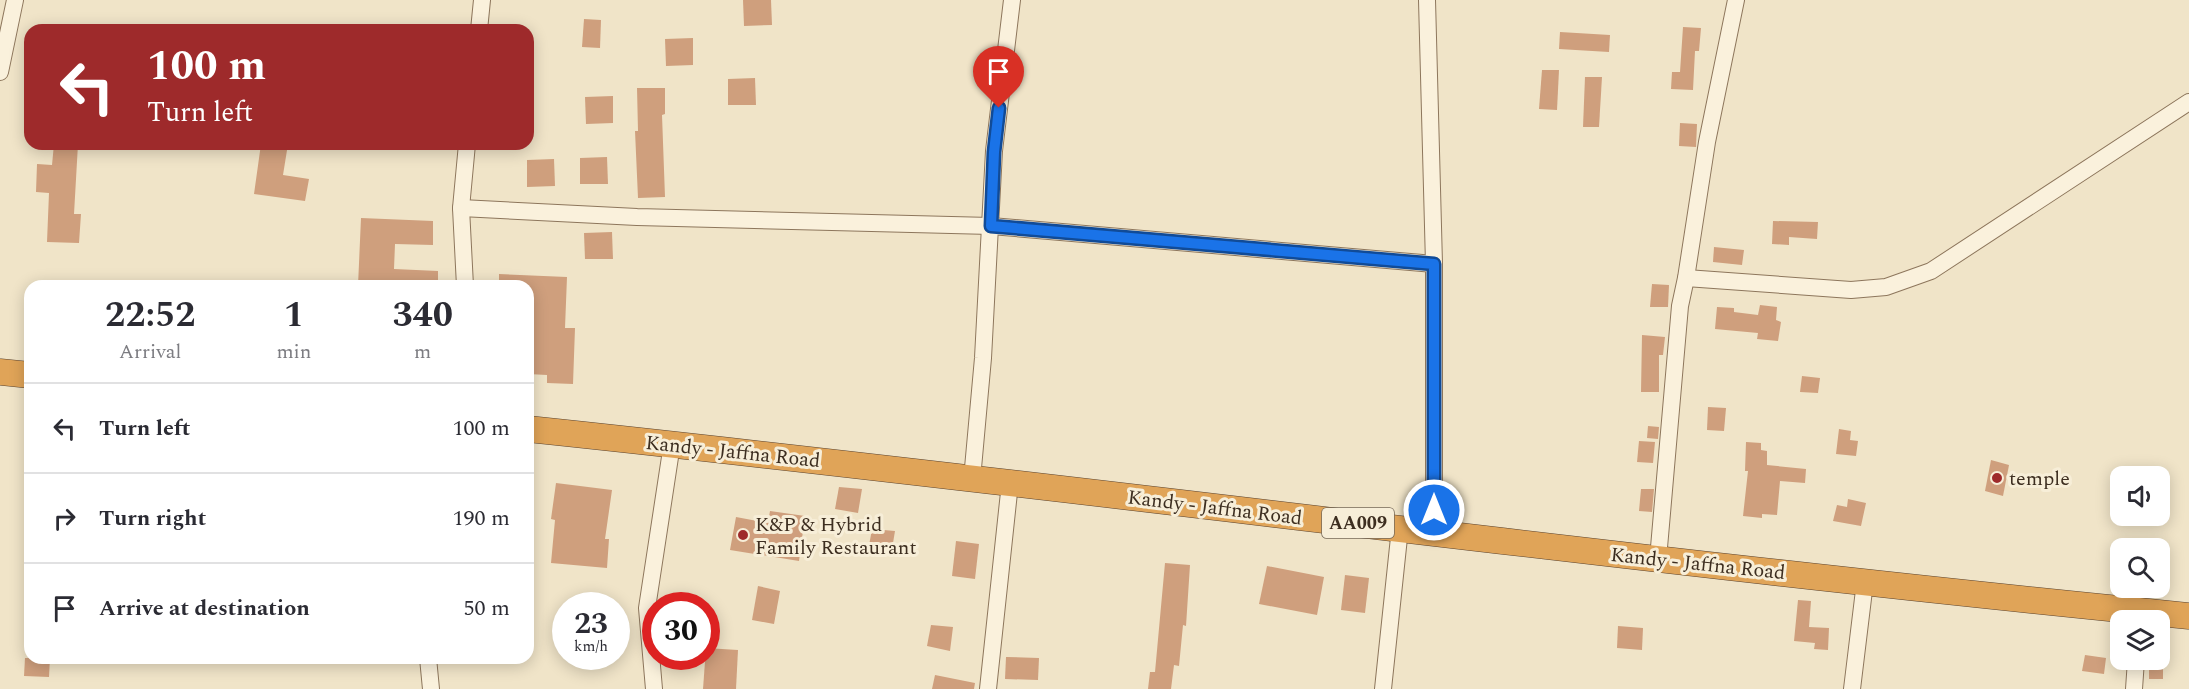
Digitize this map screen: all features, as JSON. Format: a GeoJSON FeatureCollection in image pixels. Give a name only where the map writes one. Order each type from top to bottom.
{"type":"FeatureCollection","features":[{"type":"Feature","properties":{"kind":"highway"},"geometry":{"type":"LineString","coordinates":[[0,372],[24,374]]}},
{"type":"Feature","properties":{"kind":"highway","name":"Kandy - Jaffna Road"},"geometry":{"type":"LineString","coordinates":[[534,430],[1400,528],[2110,612]]}},
{"type":"Feature","properties":{"kind":"highway","name":"Kandy - Jaffna Road"},"geometry":{"type":"LineString","coordinates":[[2170,616],[2189,616]]}},
{"type":"Feature","properties":{"kind":"street"},"geometry":{"type":"LineString","coordinates":[[0,72],[15,0]]}},
{"type":"Feature","properties":{"kind":"street"},"geometry":{"type":"LineString","coordinates":[[480,24],[482,0]]}},
{"type":"Feature","properties":{"kind":"street"},"geometry":{"type":"LineString","coordinates":[[972,479],[984,358],[994,152],[1012,0]]}},
{"type":"Feature","properties":{"kind":"street"},"geometry":{"type":"LineString","coordinates":[[1427,0],[1434,264],[1434,532]]}},
{"type":"Feature","properties":{"kind":"street"},"geometry":{"type":"LineString","coordinates":[[1658,559],[1680,306],[1707,142],[1736,0]]}},
{"type":"Feature","properties":{"kind":"street"},"geometry":{"type":"LineString","coordinates":[[1686,278],[1851,290],[1886,287],[1931,271],[2189,102]]}},
{"type":"Feature","properties":{"kind":"street"},"geometry":{"type":"LineString","coordinates":[[465,280],[460,208],[466,150]]}},
{"type":"Feature","properties":{"kind":"street"},"geometry":{"type":"LineString","coordinates":[[460,208],[638,217],[991,226],[1434,264]]}},
{"type":"Feature","properties":{"kind":"street"},"geometry":{"type":"LineString","coordinates":[[654,689],[647,608],[672,444]]}},
{"type":"Feature","properties":{"kind":"street"},"geometry":{"type":"LineString","coordinates":[[988,689],[1010,483]]}},
{"type":"Feature","properties":{"kind":"street"},"geometry":{"type":"LineString","coordinates":[[1383,689],[1400,528]]}},
{"type":"Feature","properties":{"kind":"street"},"geometry":{"type":"LineString","coordinates":[[1852,689],[1865,582]]}},
{"type":"Feature","properties":{"kind":"street"},"geometry":{"type":"LineString","coordinates":[[429,664],[431,689]]}},
{"type":"Feature","properties":{"kind":"street"},"geometry":{"type":"LineString","coordinates":[[2134,689],[2135,670]]}},
{"type":"Feature","properties":{"kind":"building"},"geometry":{"type":"Polygon","coordinates":[[[743,0],[771,0],[772,25],[744,26],[743,0]]]}},
{"type":"Feature","properties":{"kind":"building"},"geometry":{"type":"Polygon","coordinates":[[[584,19],[601,20],[600,48],[582,47],[584,19]]]}},
{"type":"Feature","properties":{"kind":"building"},"geometry":{"type":"Polygon","coordinates":[[[1683,27],[1701,28],[1699,51],[1695,51],[1693,90],[1671,89],[1672,72],[1680,72],[1683,27]]]}},
{"type":"Feature","properties":{"kind":"building"},"geometry":{"type":"Polygon","coordinates":[[[1560,32],[1610,35],[1609,52],[1559,49],[1560,32]]]}},
{"type":"Feature","properties":{"kind":"building"},"geometry":{"type":"Polygon","coordinates":[[[693,38],[693,65],[666,66],[665,39],[693,38]]]}},
{"type":"Feature","properties":{"kind":"building"},"geometry":{"type":"Polygon","coordinates":[[[1542,70],[1559,70],[1557,110],[1539,109],[1542,70]]]}},
{"type":"Feature","properties":{"kind":"building"},"geometry":{"type":"Polygon","coordinates":[[[1585,77],[1602,77],[1599,127],[1583,127],[1585,77]]]}},
{"type":"Feature","properties":{"kind":"building"},"geometry":{"type":"Polygon","coordinates":[[[755,78],[756,105],[728,105],[728,79],[755,78]]]}},
{"type":"Feature","properties":{"kind":"building"},"geometry":{"type":"Polygon","coordinates":[[[637,88],[665,88],[665,114],[662,115],[665,197],[638,198],[635,131],[638,131],[637,88]]]}},
{"type":"Feature","properties":{"kind":"building"},"geometry":{"type":"Polygon","coordinates":[[[613,96],[613,123],[586,124],[585,97],[613,96]]]}},
{"type":"Feature","properties":{"kind":"building"},"geometry":{"type":"Polygon","coordinates":[[[1680,123],[1697,124],[1696,147],[1679,146],[1680,123]]]}},
{"type":"Feature","properties":{"kind":"building"},"geometry":{"type":"Polygon","coordinates":[[[53,150],[78,150],[74,214],[81,214],[79,243],[47,242],[49,193],[36,192],[37,164],[52,165],[53,150]]]}},
{"type":"Feature","properties":{"kind":"building"},"geometry":{"type":"Polygon","coordinates":[[[260,150],[287,150],[283,175],[309,179],[305,201],[254,194],[260,150]]]}},
{"type":"Feature","properties":{"kind":"building"},"geometry":{"type":"Polygon","coordinates":[[[607,157],[608,184],[580,184],[580,158],[607,157]]]}},
{"type":"Feature","properties":{"kind":"building"},"geometry":{"type":"Polygon","coordinates":[[[554,159],[555,186],[527,187],[527,160],[554,159]]]}},
{"type":"Feature","properties":{"kind":"building"},"geometry":{"type":"Polygon","coordinates":[[[361,218],[433,221],[433,245],[395,244],[394,269],[438,271],[438,280],[358,280],[361,218]]]}},
{"type":"Feature","properties":{"kind":"building"},"geometry":{"type":"Polygon","coordinates":[[[1773,221],[1818,222],[1817,239],[1789,237],[1789,245],[1772,244],[1773,221]]]}},
{"type":"Feature","properties":{"kind":"building"},"geometry":{"type":"Polygon","coordinates":[[[612,232],[613,259],[585,259],[584,233],[612,232]]]}},
{"type":"Feature","properties":{"kind":"building"},"geometry":{"type":"Polygon","coordinates":[[[1714,247],[1744,250],[1742,265],[1713,262],[1714,247]]]}},
{"type":"Feature","properties":{"kind":"building"},"geometry":{"type":"Polygon","coordinates":[[[499,274],[567,277],[565,328],[575,328],[573,384],[547,383],[547,375],[534,374],[534,280],[499,280],[499,274]]]}},
{"type":"Feature","properties":{"kind":"building"},"geometry":{"type":"Polygon","coordinates":[[[1652,284],[1669,285],[1668,307],[1650,307],[1652,284]]]}},
{"type":"Feature","properties":{"kind":"building"},"geometry":{"type":"Polygon","coordinates":[[[1760,305],[1777,307],[1776,320],[1781,322],[1778,341],[1757,339],[1758,333],[1715,329],[1717,307],[1734,308],[1734,312],[1758,315],[1760,305]]]}},
{"type":"Feature","properties":{"kind":"building"},"geometry":{"type":"Polygon","coordinates":[[[1642,335],[1665,337],[1663,355],[1659,355],[1659,392],[1641,392],[1642,335]]]}},
{"type":"Feature","properties":{"kind":"building"},"geometry":{"type":"Polygon","coordinates":[[[1802,376],[1820,378],[1818,393],[1800,392],[1802,376]]]}},
{"type":"Feature","properties":{"kind":"building"},"geometry":{"type":"Polygon","coordinates":[[[1708,407],[1726,408],[1724,431],[1707,430],[1708,407]]]}},
{"type":"Feature","properties":{"kind":"building"},"geometry":{"type":"Polygon","coordinates":[[[1648,426],[1659,427],[1658,439],[1647,438],[1648,426]]]}},
{"type":"Feature","properties":{"kind":"building"},"geometry":{"type":"Polygon","coordinates":[[[1839,429],[1851,431],[1850,440],[1858,441],[1856,456],[1836,454],[1839,429]]]}},
{"type":"Feature","properties":{"kind":"building"},"geometry":{"type":"Polygon","coordinates":[[[1639,441],[1655,442],[1653,463],[1637,462],[1639,441]]]}},
{"type":"Feature","properties":{"kind":"building"},"geometry":{"type":"Polygon","coordinates":[[[1746,442],[1761,443],[1761,450],[1767,451],[1767,465],[1806,469],[1805,483],[1780,481],[1777,515],[1762,514],[1762,518],[1743,516],[1748,471],[1745,471],[1746,442]]]}},
{"type":"Feature","properties":{"kind":"building","name":"temple"},"geometry":{"type":"Polygon","coordinates":[[[1991,460],[2009,465],[2003,496],[1985,491],[1991,460]]]}},
{"type":"Feature","properties":{"kind":"building"},"geometry":{"type":"Polygon","coordinates":[[[556,483],[612,490],[605,539],[609,539],[607,568],[551,563],[555,520],[551,519],[556,483]]]}},
{"type":"Feature","properties":{"kind":"building"},"geometry":{"type":"Polygon","coordinates":[[[839,487],[862,489],[858,513],[835,509],[839,487]]]}},
{"type":"Feature","properties":{"kind":"building"},"geometry":{"type":"Polygon","coordinates":[[[1641,489],[1654,489],[1652,512],[1639,511],[1641,489]]]}},
{"type":"Feature","properties":{"kind":"building"},"geometry":{"type":"Polygon","coordinates":[[[1848,499],[1866,503],[1861,526],[1833,521],[1837,505],[1847,507],[1848,499]]]}},
{"type":"Feature","properties":{"kind":"building"},"geometry":{"type":"Polygon","coordinates":[[[770,511],[805,516],[799,561],[730,550],[736,517],[768,523],[770,511]]]}},
{"type":"Feature","properties":{"kind":"building"},"geometry":{"type":"Polygon","coordinates":[[[872,529],[895,531],[891,555],[868,551],[872,529]]]}},
{"type":"Feature","properties":{"kind":"building"},"geometry":{"type":"Polygon","coordinates":[[[956,541],[979,544],[975,579],[952,576],[956,541]]]}},
{"type":"Feature","properties":{"kind":"building"},"geometry":{"type":"Polygon","coordinates":[[[1165,563],[1190,565],[1186,626],[1183,625],[1179,666],[1174,665],[1171,689],[1148,689],[1150,672],[1155,672],[1165,563]]]}},
{"type":"Feature","properties":{"kind":"building"},"geometry":{"type":"Polygon","coordinates":[[[1267,566],[1324,577],[1317,615],[1259,604],[1267,566]]]}},
{"type":"Feature","properties":{"kind":"building"},"geometry":{"type":"Polygon","coordinates":[[[1345,575],[1369,578],[1365,613],[1341,610],[1345,575]]]}},
{"type":"Feature","properties":{"kind":"building"},"geometry":{"type":"Polygon","coordinates":[[[758,586],[780,591],[774,624],[752,620],[758,586]]]}},
{"type":"Feature","properties":{"kind":"building"},"geometry":{"type":"Polygon","coordinates":[[[1798,600],[1811,601],[1809,627],[1829,628],[1828,650],[1814,649],[1815,643],[1794,641],[1798,600]]]}},
{"type":"Feature","properties":{"kind":"building"},"geometry":{"type":"Polygon","coordinates":[[[931,625],[953,627],[950,651],[927,646],[931,625]]]}},
{"type":"Feature","properties":{"kind":"building"},"geometry":{"type":"Polygon","coordinates":[[[1618,626],[1643,628],[1642,650],[1617,648],[1618,626]]]}},
{"type":"Feature","properties":{"kind":"building"},"geometry":{"type":"Polygon","coordinates":[[[720,649],[738,650],[736,689],[703,689],[704,670],[720,670],[720,649]]]}},
{"type":"Feature","properties":{"kind":"building"},"geometry":{"type":"Polygon","coordinates":[[[2085,655],[2106,658],[2104,674],[2082,671],[2085,655]]]}},
{"type":"Feature","properties":{"kind":"building"},"geometry":{"type":"Polygon","coordinates":[[[1006,657],[1039,658],[1038,680],[1005,679],[1006,657]]]}},
{"type":"Feature","properties":{"kind":"building"},"geometry":{"type":"Polygon","coordinates":[[[25,664],[50,664],[49,677],[24,676],[25,664]]]}},
{"type":"Feature","properties":{"kind":"building"},"geometry":{"type":"Polygon","coordinates":[[[2149,670],[2163,670],[2163,679],[2149,679],[2149,670]]]}},
{"type":"Feature","properties":{"kind":"building"},"geometry":{"type":"Polygon","coordinates":[[[935,675],[975,683],[974,689],[932,689],[935,675]]]}},
{"type":"Feature","properties":{"kind":"place","name":"temple"},"geometry":{"type":"Point","coordinates":[1997,478]}},
{"type":"Feature","properties":{"kind":"place","name":"K&P & Hybrid Family Restaurant"},"geometry":{"type":"Point","coordinates":[743,535]}},
{"type":"Feature","properties":{"kind":"route"},"geometry":{"type":"LineString","coordinates":[[999,108],[994,152],[991,226],[1434,264],[1434,510]]}}]}
